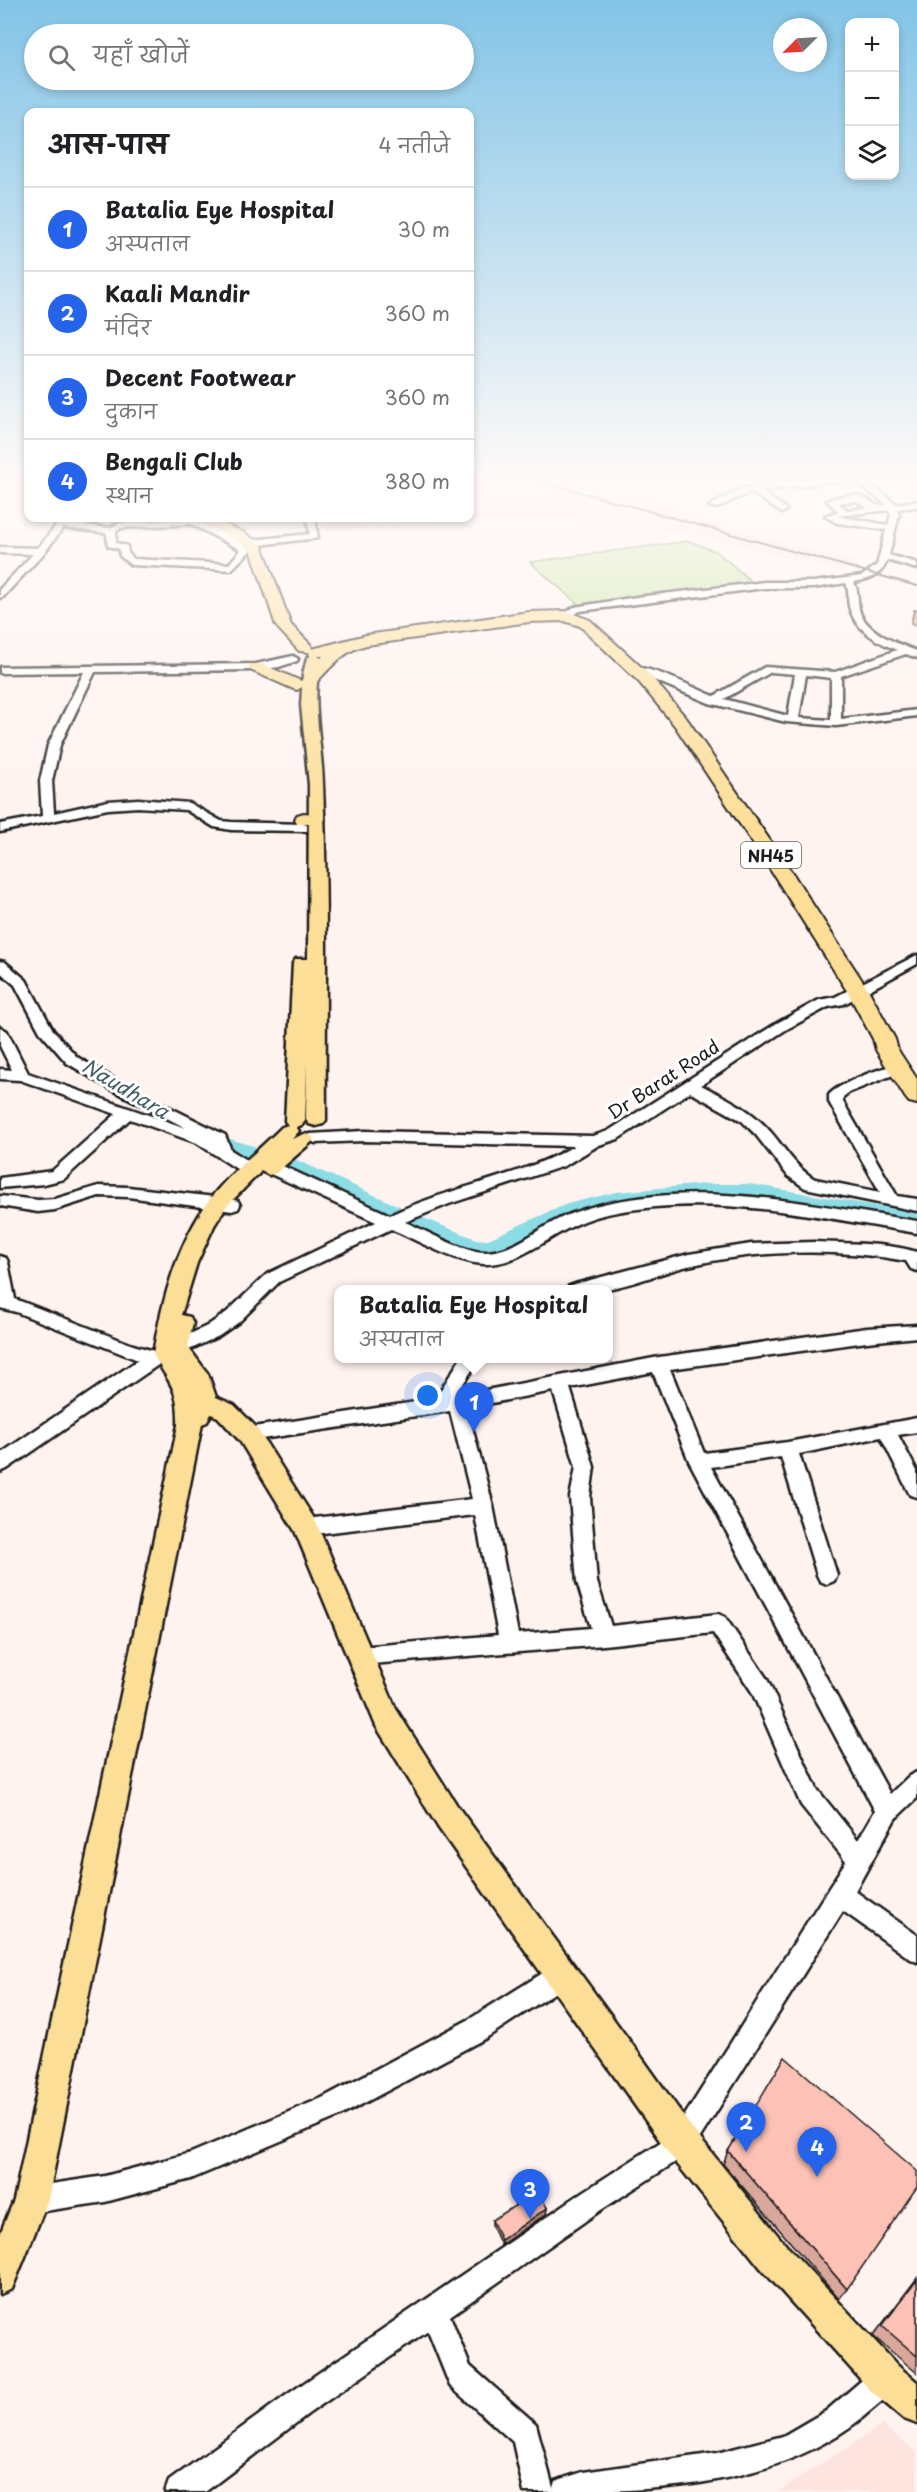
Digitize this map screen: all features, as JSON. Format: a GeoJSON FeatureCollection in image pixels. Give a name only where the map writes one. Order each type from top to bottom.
{"type":"FeatureCollection","features":[{"type":"Feature","properties":{"kind":"highway"},"geometry":{"type":"LineString","coordinates":[[272,592],[284,626],[282,633],[301,654]]}},
{"type":"Feature","properties":{"kind":"highway"},"geometry":{"type":"LineString","coordinates":[[301,654],[344,639],[518,614],[546,611],[573,616]]}},
{"type":"Feature","properties":{"kind":"highway"},"geometry":{"type":"LineString","coordinates":[[301,654],[366,639],[529,617],[573,616]]}},
{"type":"Feature","properties":{"kind":"highway","name":"NH45"},"geometry":{"type":"LineString","coordinates":[[573,616],[595,631],[640,673],[681,723],[754,829],[855,988],[884,1038],[887,1050],[908,1074],[917,1097]]}},
{"type":"Feature","properties":{"kind":"highway"},"geometry":{"type":"LineString","coordinates":[[256,667],[303,684],[330,658],[366,639]]}},
{"type":"Feature","properties":{"kind":"main road"},"geometry":{"type":"LineString","coordinates":[[0,2277],[31,2200],[68,2011],[195,1410],[205,1391],[200,1380],[165,1353],[185,1310],[202,1256],[225,1204],[307,1129],[302,954],[307,821],[298,717],[303,684],[301,654]]}},
{"type":"Feature","properties":{"kind":"main road"},"geometry":{"type":"LineString","coordinates":[[195,1410],[226,1411],[248,1434],[306,1527],[386,1717],[448,1817],[682,2143],[772,2255],[885,2379],[917,2406]]}},
{"type":"Feature","properties":{"kind":"street"},"geometry":{"type":"LineString","coordinates":[[573,616],[594,609],[727,592]]}},
{"type":"Feature","properties":{"kind":"street"},"geometry":{"type":"LineString","coordinates":[[832,592],[852,600]]}},
{"type":"Feature","properties":{"kind":"street"},"geometry":{"type":"LineString","coordinates":[[854,592],[852,600],[856,617],[868,628],[905,651],[917,655]]}},
{"type":"Feature","properties":{"kind":"street"},"geometry":{"type":"LineString","coordinates":[[713,701],[769,669],[836,675],[850,668],[905,651]]}},
{"type":"Feature","properties":{"kind":"street"},"geometry":{"type":"LineString","coordinates":[[0,665],[250,663],[301,654]]}},
{"type":"Feature","properties":{"kind":"street"},"geometry":{"type":"LineString","coordinates":[[0,670],[256,667],[279,664],[301,654]]}},
{"type":"Feature","properties":{"kind":"street"},"geometry":{"type":"LineString","coordinates":[[48,815],[46,780],[54,745],[91,669]]}},
{"type":"Feature","properties":{"kind":"street"},"geometry":{"type":"LineString","coordinates":[[793,719],[801,672]]}},
{"type":"Feature","properties":{"kind":"street"},"geometry":{"type":"LineString","coordinates":[[640,673],[713,701],[793,719],[836,723],[917,713]]}},
{"type":"Feature","properties":{"kind":"street"},"geometry":{"type":"LineString","coordinates":[[836,675],[836,723]]}},
{"type":"Feature","properties":{"kind":"street"},"geometry":{"type":"LineString","coordinates":[[0,822],[108,805],[138,803],[189,807],[218,824],[231,826],[307,821]]}},
{"type":"Feature","properties":{"kind":"street"},"geometry":{"type":"LineString","coordinates":[[0,828],[48,815]]}},
{"type":"Feature","properties":{"kind":"street","name":"Dr Barat Road"},"geometry":{"type":"LineString","coordinates":[[307,1129],[364,1136],[594,1141],[613,1135],[782,1026],[824,1003],[839,1000],[917,950]]}},
{"type":"Feature","properties":{"kind":"street","name":"Dr Barat Road"},"geometry":{"type":"LineString","coordinates":[[855,988],[917,959]]}},
{"type":"Feature","properties":{"kind":"street"},"geometry":{"type":"LineString","coordinates":[[0,965],[21,982],[47,1032],[72,1060],[114,1085],[220,1139],[224,1153]]}},
{"type":"Feature","properties":{"kind":"street"},"geometry":{"type":"LineString","coordinates":[[0,1031],[21,1076]]}},
{"type":"Feature","properties":{"kind":"street"},"geometry":{"type":"LineString","coordinates":[[0,1074],[21,1076],[202,1140],[224,1153],[261,1169],[481,1258],[509,1252],[564,1223],[592,1212],[668,1200],[720,1199],[917,1227]]}},
{"type":"Feature","properties":{"kind":"street"},"geometry":{"type":"LineString","coordinates":[[892,1200],[836,1102],[836,1095],[843,1090],[908,1074]]}},
{"type":"Feature","properties":{"kind":"street"},"geometry":{"type":"LineString","coordinates":[[690,1085],[753,1123],[772,1142],[798,1178],[811,1184],[917,1205]]}},
{"type":"Feature","properties":{"kind":"street"},"geometry":{"type":"LineString","coordinates":[[3,1179],[47,1179],[58,1175],[127,1113]]}},
{"type":"Feature","properties":{"kind":"street"},"geometry":{"type":"LineString","coordinates":[[0,1464],[165,1353],[213,1331],[232,1317],[273,1278],[389,1222],[443,1200],[558,1162],[594,1141]]}},
{"type":"Feature","properties":{"kind":"street"},"geometry":{"type":"LineString","coordinates":[[0,1201],[38,1206],[55,1204],[99,1191],[128,1192],[225,1204]]}},
{"type":"Feature","properties":{"kind":"street"},"geometry":{"type":"LineString","coordinates":[[593,1285],[689,1260],[751,1250],[814,1248],[884,1251],[915,1259]]}},
{"type":"Feature","properties":{"kind":"street"},"geometry":{"type":"LineString","coordinates":[[0,1262],[4,1302],[129,1351],[165,1353]]}},
{"type":"Feature","properties":{"kind":"street"},"geometry":{"type":"LineString","coordinates":[[248,1434],[449,1404],[659,1364],[867,1335],[917,1332]]}},
{"type":"Feature","properties":{"kind":"street"},"geometry":{"type":"LineString","coordinates":[[468,1363],[450,1388],[449,1404],[483,1506],[510,1644]]}},
{"type":"Feature","properties":{"kind":"street"},"geometry":{"type":"LineString","coordinates":[[659,1364],[698,1461],[887,1810]]}},
{"type":"Feature","properties":{"kind":"street"},"geometry":{"type":"LineString","coordinates":[[559,1383],[585,1467],[580,1497],[587,1582],[604,1636]]}},
{"type":"Feature","properties":{"kind":"street"},"geometry":{"type":"LineString","coordinates":[[698,1461],[788,1449],[886,1428],[917,1425]]}},
{"type":"Feature","properties":{"kind":"street"},"geometry":{"type":"LineString","coordinates":[[886,1428],[917,1489]]}},
{"type":"Feature","properties":{"kind":"street"},"geometry":{"type":"LineString","coordinates":[[788,1449],[826,1575]]}},
{"type":"Feature","properties":{"kind":"street"},"geometry":{"type":"LineString","coordinates":[[306,1527],[483,1506]]}},
{"type":"Feature","properties":{"kind":"street"},"geometry":{"type":"LineString","coordinates":[[359,1656],[604,1636],[718,1623],[760,1686],[809,1797],[860,1860]]}},
{"type":"Feature","properties":{"kind":"street"},"geometry":{"type":"LineString","coordinates":[[180,2492],[298,2404],[592,2201],[682,2143],[840,1895],[887,1810],[917,1783]]}},
{"type":"Feature","properties":{"kind":"street"},"geometry":{"type":"LineString","coordinates":[[840,1895],[917,1950]]}},
{"type":"Feature","properties":{"kind":"street"},"geometry":{"type":"LineString","coordinates":[[31,2200],[105,2189],[191,2166],[331,2107],[477,2030],[562,1973]]}},
{"type":"Feature","properties":{"kind":"street"},"geometry":{"type":"LineString","coordinates":[[434,2310],[460,2376],[526,2434],[539,2492]]}},
{"type":"Feature","properties":{"kind":"street"},"geometry":{"type":"LineString","coordinates":[[566,2492],[583,2487],[717,2468],[789,2449],[836,2421],[885,2379]]}},
{"type":"Feature","properties":{"kind":"shaded area"},"geometry":{"type":"Polygon","coordinates":[[[882,2425],[917,2452],[917,2492],[777,2492],[882,2425]]]}},
{"type":"Feature","properties":{"kind":"green space"},"geometry":{"type":"Polygon","coordinates":[[[565,592],[675,592],[579,605],[565,592]]]}},
{"type":"Feature","properties":{"kind":"building"},"geometry":{"type":"Polygon","coordinates":[[[785,2057],[917,2171],[917,2187],[847,2289],[728,2151],[785,2057]]]}},
{"type":"Feature","properties":{"kind":"building"},"geometry":{"type":"Polygon","coordinates":[[[539,2191],[547,2208],[501,2240],[492,2220],[539,2191]]]}},
{"type":"Feature","properties":{"kind":"building"},"geometry":{"type":"Polygon","coordinates":[[[917,2280],[917,2356],[882,2326],[917,2280]]]}},
{"type":"Feature","properties":{"kind":"waterway"},"geometry":{"type":"LineString","coordinates":[[220,1142],[250,1152]]}},
{"type":"Feature","properties":{"kind":"waterway"},"geometry":{"type":"LineString","coordinates":[[288,1163],[394,1212]]}},
{"type":"Feature","properties":{"kind":"waterway"},"geometry":{"type":"LineString","coordinates":[[411,1220],[473,1246],[488,1248],[567,1211],[616,1199],[704,1191],[750,1191],[917,1220]]}},
{"type":"Feature","properties":{"kind":"place","name":"Batalia Eye Hospital"},"geometry":{"type":"Point","coordinates":[474,1432]}},
{"type":"Feature","properties":{"kind":"place","name":"Kaali Mandir"},"geometry":{"type":"Point","coordinates":[746,2152]}},
{"type":"Feature","properties":{"kind":"place","name":"Bengali Club"},"geometry":{"type":"Point","coordinates":[817,2177]}},
{"type":"Feature","properties":{"kind":"place","name":"Decent Footwear"},"geometry":{"type":"Point","coordinates":[530,2219]}},
{"type":"Feature","properties":{"kind":"water label","name":"Naudhara"},"geometry":{"type":"Point","coordinates":[126,1088]}}]}
